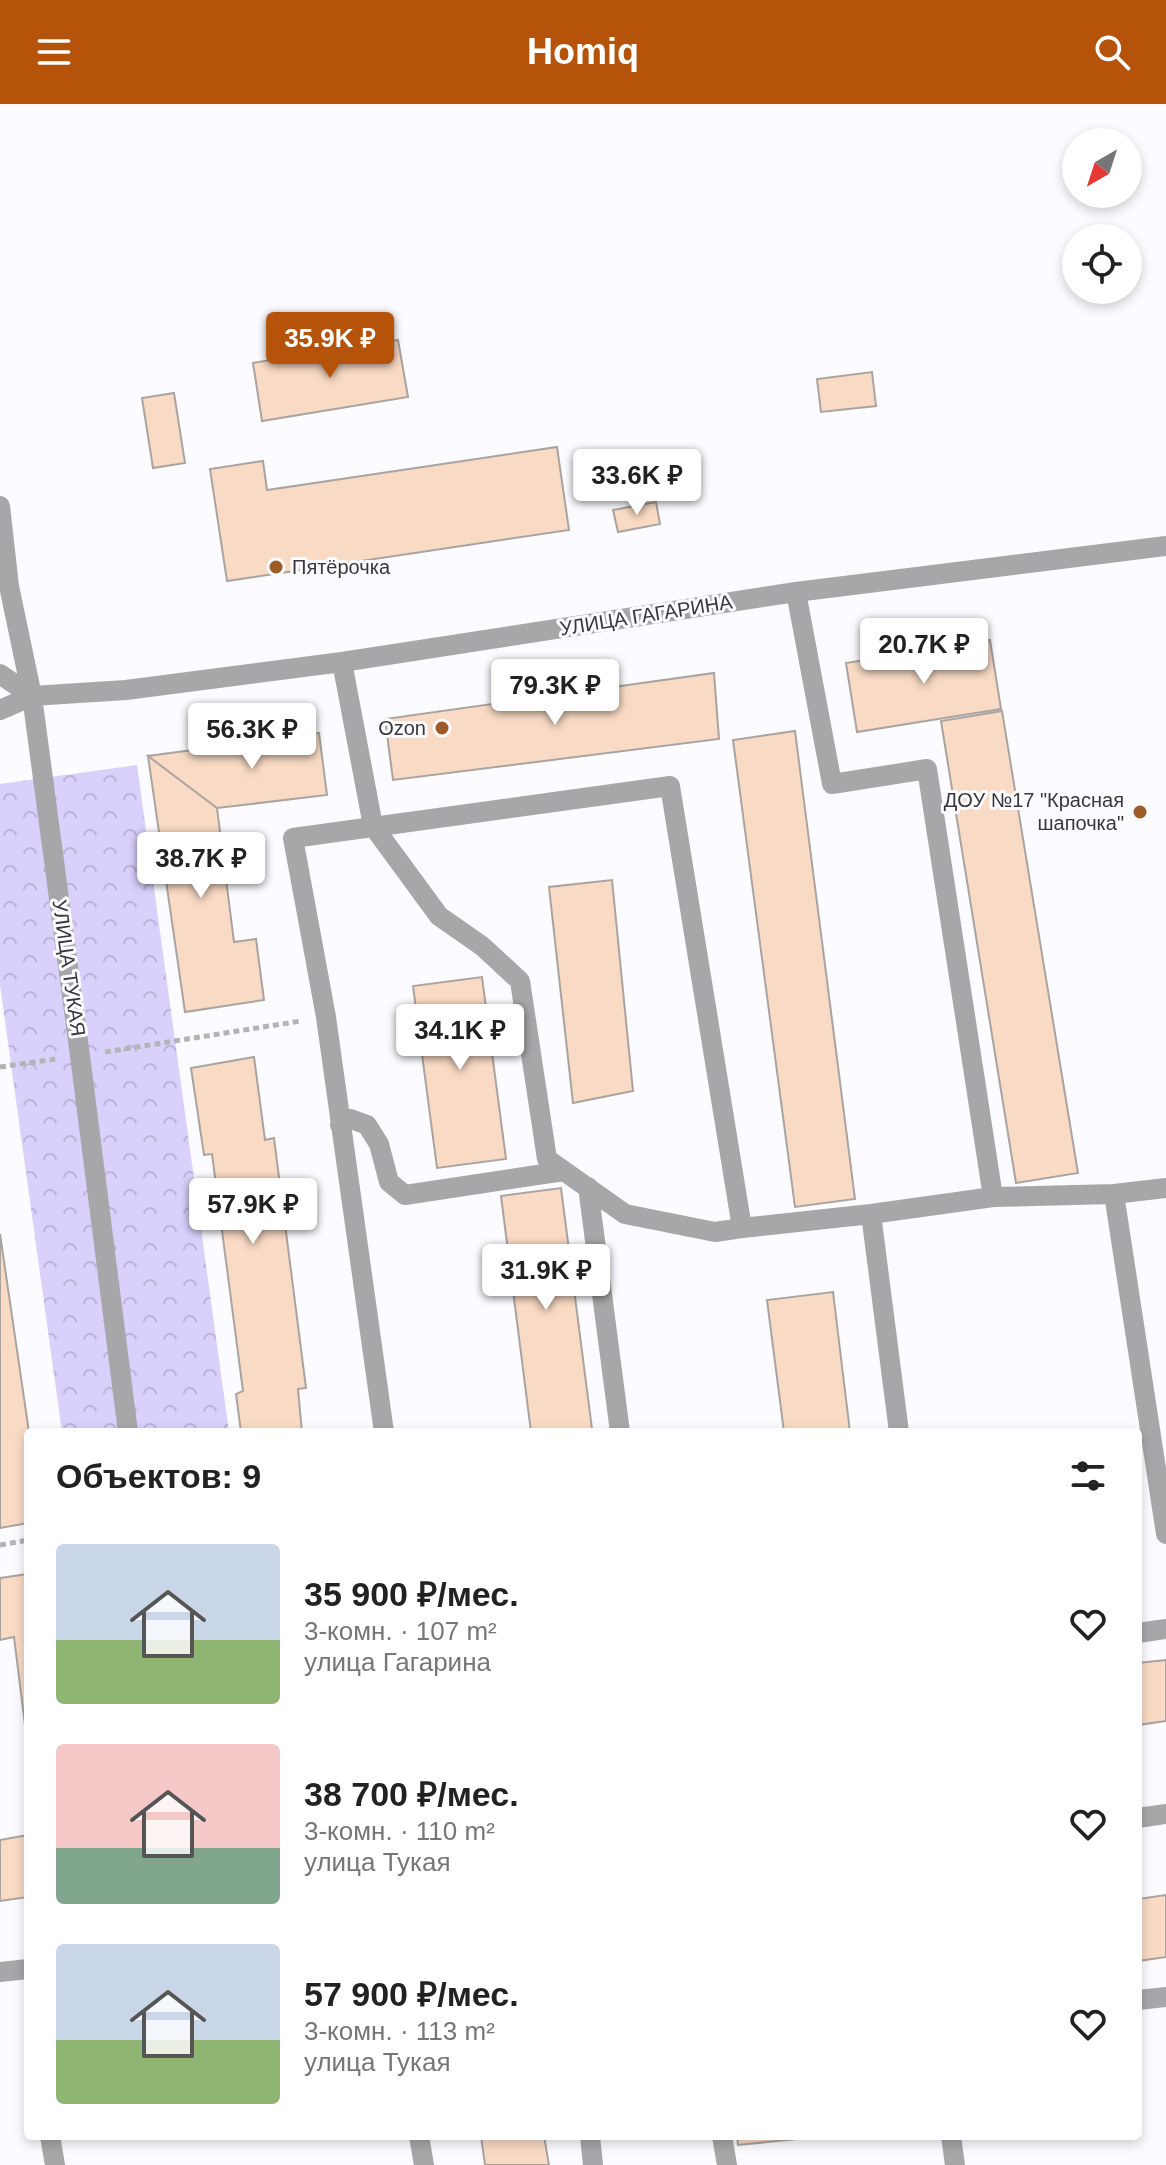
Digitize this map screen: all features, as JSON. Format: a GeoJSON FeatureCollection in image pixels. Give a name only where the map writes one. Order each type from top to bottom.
{"type":"FeatureCollection","features":[{"type":"Feature","properties":{"kind":"street","name":"УЛИЦА ТУКАЯ"},"geometry":{"type":"LineString","coordinates":[[0,506],[9,586],[32,696],[127,1428]]}},
{"type":"Feature","properties":{"kind":"street","name":"УЛИЦА ГАГАРИНА"},"geometry":{"type":"LineString","coordinates":[[0,710],[32,696],[126,690],[342,662],[796,592],[1166,546]]}},
{"type":"Feature","properties":{"kind":"street"},"geometry":{"type":"LineString","coordinates":[[796,592],[832,784],[927,769],[993,1197]]}},
{"type":"Feature","properties":{"kind":"street"},"geometry":{"type":"LineString","coordinates":[[342,662],[373,826],[439,916],[482,946],[520,981],[547,1159],[625,1214],[715,1232],[993,1197],[1114,1194],[1166,1188]]}},
{"type":"Feature","properties":{"kind":"street"},"geometry":{"type":"LineString","coordinates":[[0,674],[32,696]]}},
{"type":"Feature","properties":{"kind":"street"},"geometry":{"type":"LineString","coordinates":[[383,1428],[342,1164],[326,1017],[293,838],[670,786],[742,1228]]}},
{"type":"Feature","properties":{"kind":"street"},"geometry":{"type":"LineString","coordinates":[[340,1125],[351,1119],[367,1125],[379,1144],[389,1182],[405,1195],[564,1171]]}},
{"type":"Feature","properties":{"kind":"street"},"geometry":{"type":"LineString","coordinates":[[588,1187],[619,1428]]}},
{"type":"Feature","properties":{"kind":"street"},"geometry":{"type":"LineString","coordinates":[[1114,1194],[1166,1534]]}},
{"type":"Feature","properties":{"kind":"street"},"geometry":{"type":"LineString","coordinates":[[871,1214],[898,1428]]}},
{"type":"Feature","properties":{"kind":"street"},"geometry":{"type":"LineString","coordinates":[[1142,1632],[1166,1629]]}},
{"type":"Feature","properties":{"kind":"street"},"geometry":{"type":"LineString","coordinates":[[1142,1817],[1166,1814]]}},
{"type":"Feature","properties":{"kind":"street"},"geometry":{"type":"LineString","coordinates":[[0,1972],[24,1974]]}},
{"type":"Feature","properties":{"kind":"street"},"geometry":{"type":"LineString","coordinates":[[1142,2000],[1166,1997]]}},
{"type":"Feature","properties":{"kind":"street"},"geometry":{"type":"LineString","coordinates":[[51,2140],[55,2165]]}},
{"type":"Feature","properties":{"kind":"street"},"geometry":{"type":"LineString","coordinates":[[420,2140],[424,2165]]}},
{"type":"Feature","properties":{"kind":"street"},"geometry":{"type":"LineString","coordinates":[[590,2140],[593,2165]]}},
{"type":"Feature","properties":{"kind":"street"},"geometry":{"type":"LineString","coordinates":[[723,2140],[727,2165]]}},
{"type":"Feature","properties":{"kind":"street"},"geometry":{"type":"LineString","coordinates":[[952,2140],[955,2165]]}},
{"type":"Feature","properties":{"kind":"path"},"geometry":{"type":"LineString","coordinates":[[0,1067],[326,1017]]}},
{"type":"Feature","properties":{"kind":"path"},"geometry":{"type":"LineString","coordinates":[[0,1545],[24,1541]]}},
{"type":"Feature","properties":{"kind":"green space"},"geometry":{"type":"Polygon","coordinates":[[[137,765],[228,1428],[61,1428],[0,985],[0,784],[137,765]]]}},
{"type":"Feature","properties":{"kind":"building"},"geometry":{"type":"Polygon","coordinates":[[[398,340],[408,397],[262,421],[253,363],[398,340]]]}},
{"type":"Feature","properties":{"kind":"building"},"geometry":{"type":"Polygon","coordinates":[[[872,372],[876,406],[821,412],[817,379],[872,372]]]}},
{"type":"Feature","properties":{"kind":"building"},"geometry":{"type":"Polygon","coordinates":[[[174,393],[185,463],[153,468],[142,398],[174,393]]]}},
{"type":"Feature","properties":{"kind":"building"},"geometry":{"type":"Polygon","coordinates":[[[557,447],[569,530],[227,581],[210,469],[263,461],[267,490],[557,447]]]}},
{"type":"Feature","properties":{"kind":"building"},"geometry":{"type":"Polygon","coordinates":[[[656,502],[660,524],[618,532],[613,510],[656,502]]]}},
{"type":"Feature","properties":{"kind":"building"},"geometry":{"type":"Polygon","coordinates":[[[990,640],[1001,709],[857,732],[846,663],[990,640]]]}},
{"type":"Feature","properties":{"kind":"building"},"geometry":{"type":"Polygon","coordinates":[[[714,673],[719,739],[393,780],[385,719],[714,673]]]}},
{"type":"Feature","properties":{"kind":"building"},"geometry":{"type":"Polygon","coordinates":[[[1002,711],[1078,1173],[1016,1183],[941,721],[1002,711]]]}},
{"type":"Feature","properties":{"kind":"building"},"geometry":{"type":"Polygon","coordinates":[[[795,731],[855,1199],[795,1207],[733,740],[795,731]]]}},
{"type":"Feature","properties":{"kind":"building"},"geometry":{"type":"Polygon","coordinates":[[[319,733],[327,795],[217,808],[148,756],[319,733]]]}},
{"type":"Feature","properties":{"kind":"building"},"geometry":{"type":"Polygon","coordinates":[[[148,756],[217,808],[234,942],[256,939],[264,1000],[185,1012],[148,756]]]}},
{"type":"Feature","properties":{"kind":"building"},"geometry":{"type":"Polygon","coordinates":[[[612,880],[633,1091],[573,1103],[549,887],[612,880]]]}},
{"type":"Feature","properties":{"kind":"building"},"geometry":{"type":"Polygon","coordinates":[[[482,977],[506,1159],[437,1168],[413,986],[482,977]]]}},
{"type":"Feature","properties":{"kind":"building"},"geometry":{"type":"Polygon","coordinates":[[[254,1057],[265,1140],[274,1138],[306,1388],[298,1389],[302,1428],[240,1428],[236,1394],[243,1391],[212,1154],[204,1155],[191,1068],[254,1057]]]}},
{"type":"Feature","properties":{"kind":"building"},"geometry":{"type":"Polygon","coordinates":[[[561,1188],[592,1428],[530,1428],[501,1196],[561,1188]]]}},
{"type":"Feature","properties":{"kind":"building"},"geometry":{"type":"Polygon","coordinates":[[[0,1234],[28,1428],[24,1428],[24,1524],[0,1528],[0,1234]]]}},
{"type":"Feature","properties":{"kind":"building"},"geometry":{"type":"Polygon","coordinates":[[[833,1292],[850,1428],[783,1428],[767,1300],[833,1292]]]}},
{"type":"Feature","properties":{"kind":"building"},"geometry":{"type":"Polygon","coordinates":[[[24,1575],[24,1717],[14,1637],[0,1640],[0,1578],[24,1575]]]}},
{"type":"Feature","properties":{"kind":"building"},"geometry":{"type":"Polygon","coordinates":[[[1166,1660],[1166,1721],[1142,1724],[1142,1663],[1166,1660]]]}},
{"type":"Feature","properties":{"kind":"building"},"geometry":{"type":"Polygon","coordinates":[[[24,1836],[24,1898],[0,1901],[0,1840],[24,1836]]]}},
{"type":"Feature","properties":{"kind":"building"},"geometry":{"type":"Polygon","coordinates":[[[1166,1895],[1166,1957],[1142,1960],[1142,1898],[1166,1895]]]}},
{"type":"Feature","properties":{"kind":"building"},"geometry":{"type":"Polygon","coordinates":[[[482,2140],[545,2140],[549,2165],[485,2165],[482,2140]]]}},
{"type":"Feature","properties":{"kind":"building"},"geometry":{"type":"Polygon","coordinates":[[[737,2140],[787,2140],[738,2145],[737,2140]]]}},
{"type":"Feature","properties":{"kind":"place","name":"Пятёрочка"},"geometry":{"type":"Point","coordinates":[276,567]}},
{"type":"Feature","properties":{"kind":"place","name":"Ozon"},"geometry":{"type":"Point","coordinates":[442,728]}},
{"type":"Feature","properties":{"kind":"place","name":"ДОУ №17 \"Красная шапочка\""},"geometry":{"type":"Point","coordinates":[1140,812]}}]}
